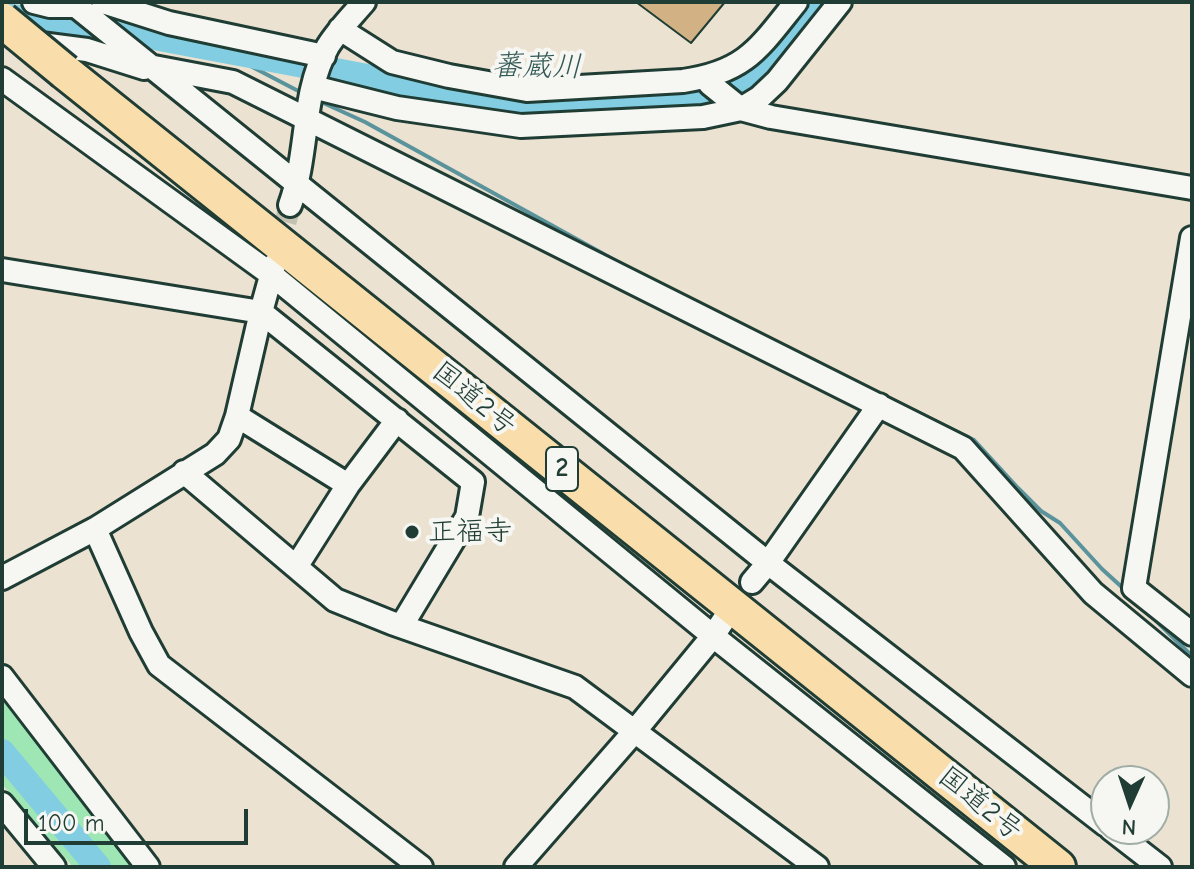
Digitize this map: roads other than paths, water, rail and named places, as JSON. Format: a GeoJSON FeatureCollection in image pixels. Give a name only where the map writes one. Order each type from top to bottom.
{"type":"FeatureCollection","features":[{"type":"Feature","properties":{"kind":"highway","name":"国道2号"},"geometry":{"type":"LineString","coordinates":[[2,20],[1058,867]]}},
{"type":"Feature","properties":{"kind":"street"},"geometry":{"type":"LineString","coordinates":[[34,2],[50,6],[73,4],[153,69],[294,195],[1090,813]]}},
{"type":"Feature","properties":{"kind":"street"},"geometry":{"type":"LineString","coordinates":[[103,2],[169,23],[323,58]]}},
{"type":"Feature","properties":{"kind":"street"},"geometry":{"type":"LineString","coordinates":[[294,195],[313,88],[323,58],[340,29],[364,2]]}},
{"type":"Feature","properties":{"kind":"street"},"geometry":{"type":"LineString","coordinates":[[340,29],[392,62],[527,90],[709,81],[759,48],[796,2]]}},
{"type":"Feature","properties":{"kind":"street"},"geometry":{"type":"LineString","coordinates":[[313,88],[397,108],[521,126],[703,117],[740,109],[759,98],[777,81],[840,2]]}},
{"type":"Feature","properties":{"kind":"street"},"geometry":{"type":"LineString","coordinates":[[2,40],[87,50],[153,69],[233,82],[963,448],[1093,593],[1192,675]]}},
{"type":"Feature","properties":{"kind":"street"},"geometry":{"type":"LineString","coordinates":[[2,79],[274,266],[713,636],[1004,867]]}},
{"type":"Feature","properties":{"kind":"street"},"geometry":{"type":"LineString","coordinates":[[709,81],[740,109],[771,117],[1192,188]]}},
{"type":"Feature","properties":{"kind":"street"},"geometry":{"type":"LineString","coordinates":[[1192,238],[1134,588],[1192,634]]}},
{"type":"Feature","properties":{"kind":"street"},"geometry":{"type":"LineString","coordinates":[[2,578],[95,529],[215,454],[229,439],[274,266]]}},
{"type":"Feature","properties":{"kind":"street"},"geometry":{"type":"LineString","coordinates":[[2,270],[261,312],[473,482],[467,517],[402,625]]}},
{"type":"Feature","properties":{"kind":"street"},"geometry":{"type":"LineString","coordinates":[[752,582],[879,405]]}},
{"type":"Feature","properties":{"kind":"street"},"geometry":{"type":"LineString","coordinates":[[237,416],[348,485]]}},
{"type":"Feature","properties":{"kind":"street"},"geometry":{"type":"LineString","coordinates":[[296,567],[348,485],[397,420]]}},
{"type":"Feature","properties":{"kind":"street"},"geometry":{"type":"LineString","coordinates":[[184,472],[335,600],[575,687],[817,867]]}},
{"type":"Feature","properties":{"kind":"street"},"geometry":{"type":"LineString","coordinates":[[95,529],[159,665],[421,867]]}},
{"type":"Feature","properties":{"kind":"street"},"geometry":{"type":"LineString","coordinates":[[516,867],[634,732],[729,612]]}},
{"type":"Feature","properties":{"kind":"street"},"geometry":{"type":"LineString","coordinates":[[2,677],[148,867]]}},
{"type":"Feature","properties":{"kind":"street"},"geometry":{"type":"LineString","coordinates":[[2,804],[54,867]]}},
{"type":"Feature","properties":{"kind":"street"},"geometry":{"type":"LineString","coordinates":[[1132,845],[1160,867]]}},
{"type":"Feature","properties":{"kind":"waterway","name":"蕃蔵川"},"geometry":{"type":"LineString","coordinates":[[2,16],[106,28],[506,103],[536,105],[693,95],[738,88],[765,75],[820,2]]}},
{"type":"Feature","properties":{"kind":"waterway"},"geometry":{"type":"LineString","coordinates":[[218,49],[304,94]]}},
{"type":"Feature","properties":{"kind":"waterway"},"geometry":{"type":"LineString","coordinates":[[319,101],[365,122],[638,273]]}},
{"type":"Feature","properties":{"kind":"waterway"},"geometry":{"type":"LineString","coordinates":[[825,367],[974,440],[1041,511],[1060,523],[1125,590]]}},
{"type":"Feature","properties":{"kind":"waterway"},"geometry":{"type":"LineString","coordinates":[[1145,610],[1192,656]]}},
{"type":"Feature","properties":{"kind":"waterway"},"geometry":{"type":"LineString","coordinates":[[2,752],[98,867]]}},
{"type":"Feature","properties":{"kind":"tunnel"},"geometry":{"type":"LineString","coordinates":[[277,254],[290,205]]}},
{"type":"Feature","properties":{"kind":"place","name":"正福寺"},"geometry":{"type":"Point","coordinates":[412,532]}}]}
